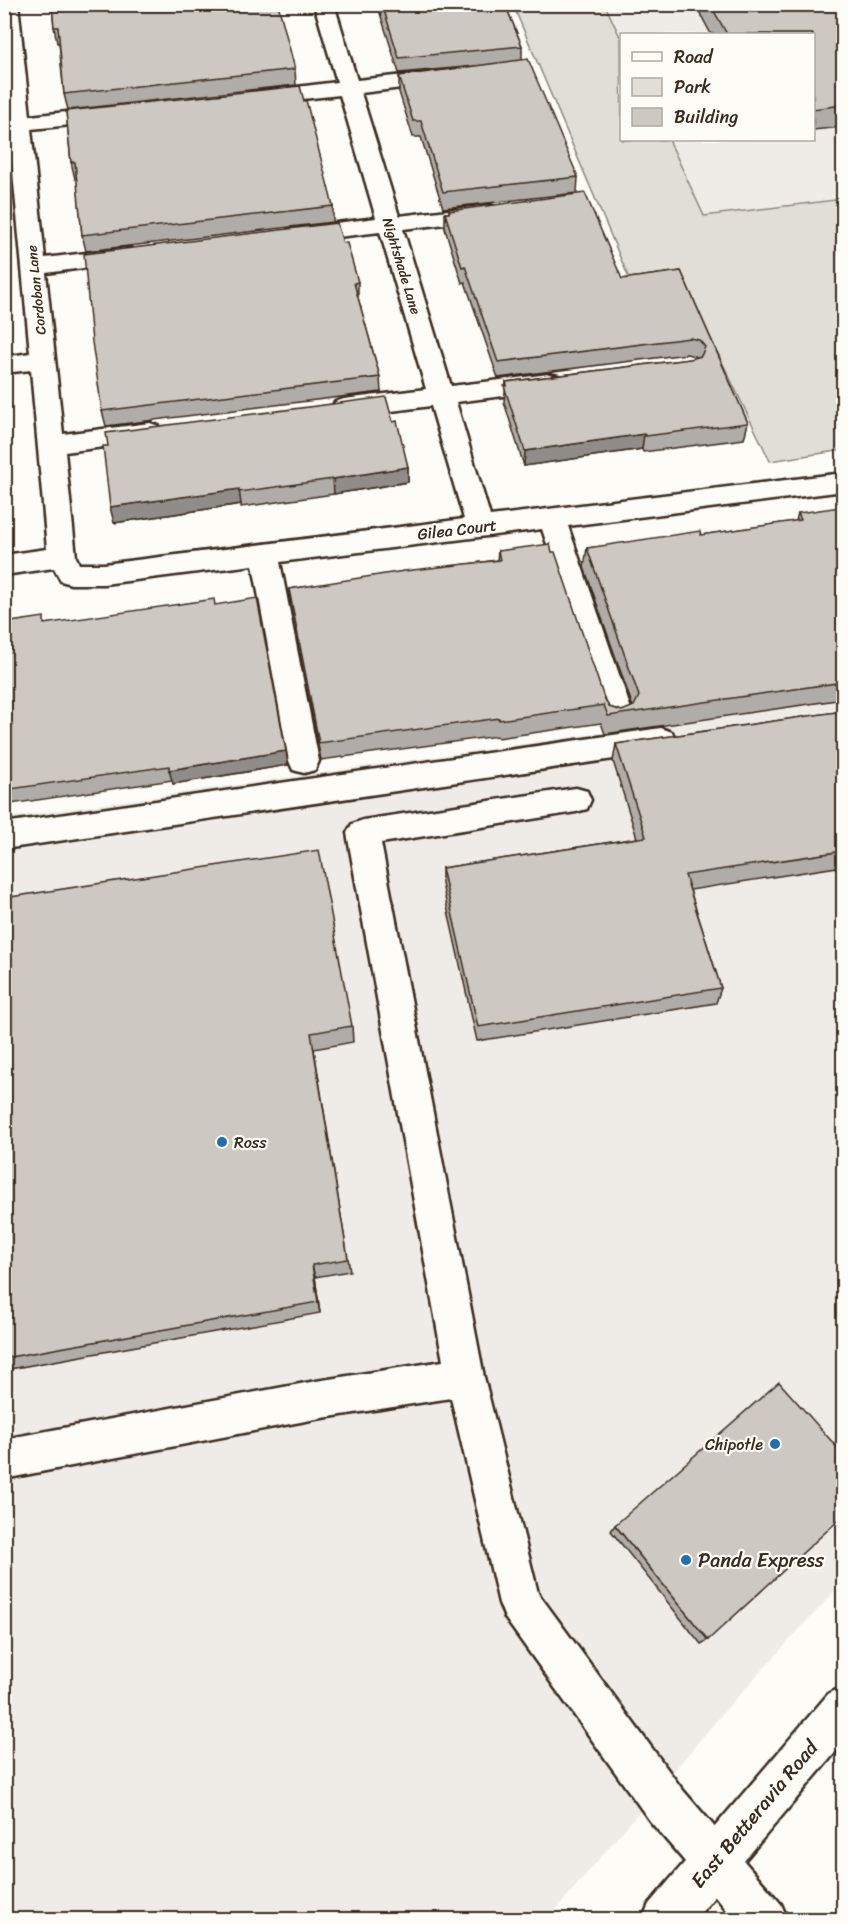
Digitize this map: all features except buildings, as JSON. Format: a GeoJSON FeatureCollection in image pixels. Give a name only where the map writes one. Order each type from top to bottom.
{"type":"FeatureCollection","features":[{"type":"Feature","properties":{"kind":"main road","name":"Cordoban Lane"},"geometry":{"type":"LineString","coordinates":[[8,4],[8,49],[19,124],[15,182],[16,208],[33,267],[50,445],[67,566]]}},
{"type":"Feature","properties":{"kind":"main road","name":"Nightshade Lane"},"geometry":{"type":"LineString","coordinates":[[324,4],[480,526]]}},
{"type":"Feature","properties":{"kind":"main road"},"geometry":{"type":"LineString","coordinates":[[231,101],[463,75]]}},
{"type":"Feature","properties":{"kind":"main road"},"geometry":{"type":"LineString","coordinates":[[19,124],[137,111]]}},
{"type":"Feature","properties":{"kind":"main road"},"geometry":{"type":"LineString","coordinates":[[271,238],[516,209]]}},
{"type":"Feature","properties":{"kind":"main road"},"geometry":{"type":"LineString","coordinates":[[33,267],[152,252]]}},
{"type":"Feature","properties":{"kind":"main road"},"geometry":{"type":"LineString","coordinates":[[4,365],[42,360]]}},
{"type":"Feature","properties":{"kind":"main road"},"geometry":{"type":"LineString","coordinates":[[322,410],[570,379]]}},
{"type":"Feature","properties":{"kind":"main road"},"geometry":{"type":"LineString","coordinates":[[50,445],[169,430]]}},
{"type":"Feature","properties":{"kind":"main road","name":"Gilea Court"},"geometry":{"type":"LineString","coordinates":[[4,565],[67,566],[104,574],[480,526],[840,491]]}},
{"type":"Feature","properties":{"kind":"main road"},"geometry":{"type":"LineString","coordinates":[[552,518],[618,715]]}},
{"type":"Feature","properties":{"kind":"main road"},"geometry":{"type":"LineString","coordinates":[[265,554],[304,761]]}},
{"type":"Feature","properties":{"kind":"main road"},"geometry":{"type":"LineString","coordinates":[[4,836],[692,735]]}},
{"type":"Feature","properties":{"kind":"main road"},"geometry":{"type":"LineString","coordinates":[[355,784],[414,1112],[465,1377],[520,1603],[666,1805],[765,1920]]}},
{"type":"Feature","properties":{"kind":"main road"},"geometry":{"type":"LineString","coordinates":[[363,833],[576,800]]}},
{"type":"Feature","properties":{"kind":"main road"},"geometry":{"type":"LineString","coordinates":[[4,1459],[316,1400],[465,1377]]}},
{"type":"Feature","properties":{"kind":"main road","name":"East Betteravia Road"},"geometry":{"type":"LineString","coordinates":[[665,1920],[843,1708]]}},
{"type":"Feature","properties":{"kind":"shaded area"},"geometry":{"type":"Polygon","coordinates":[[[605,5],[843,5],[843,199],[704,216],[669,141],[815,141],[815,33],[620,33],[620,37],[605,5]]]}},
{"type":"Feature","properties":{"kind":"shaded area"},"geometry":{"type":"Polygon","coordinates":[[[843,698],[843,1582],[729,1706],[548,1919],[5,1919],[4,818],[843,698]]]}},
{"type":"Feature","properties":{"kind":"green space"},"geometry":{"type":"Polygon","coordinates":[[[513,5],[605,5],[620,37],[620,141],[669,141],[704,216],[843,199],[843,450],[770,461],[681,277],[631,283],[513,5]]]}},
{"type":"Feature","properties":{"kind":"place","name":"Ross"},"geometry":{"type":"Point","coordinates":[222,1142]}},
{"type":"Feature","properties":{"kind":"place","name":"Chipotle"},"geometry":{"type":"Point","coordinates":[775,1444]}},
{"type":"Feature","properties":{"kind":"place","name":"Panda Express"},"geometry":{"type":"Point","coordinates":[686,1560]}}]}
